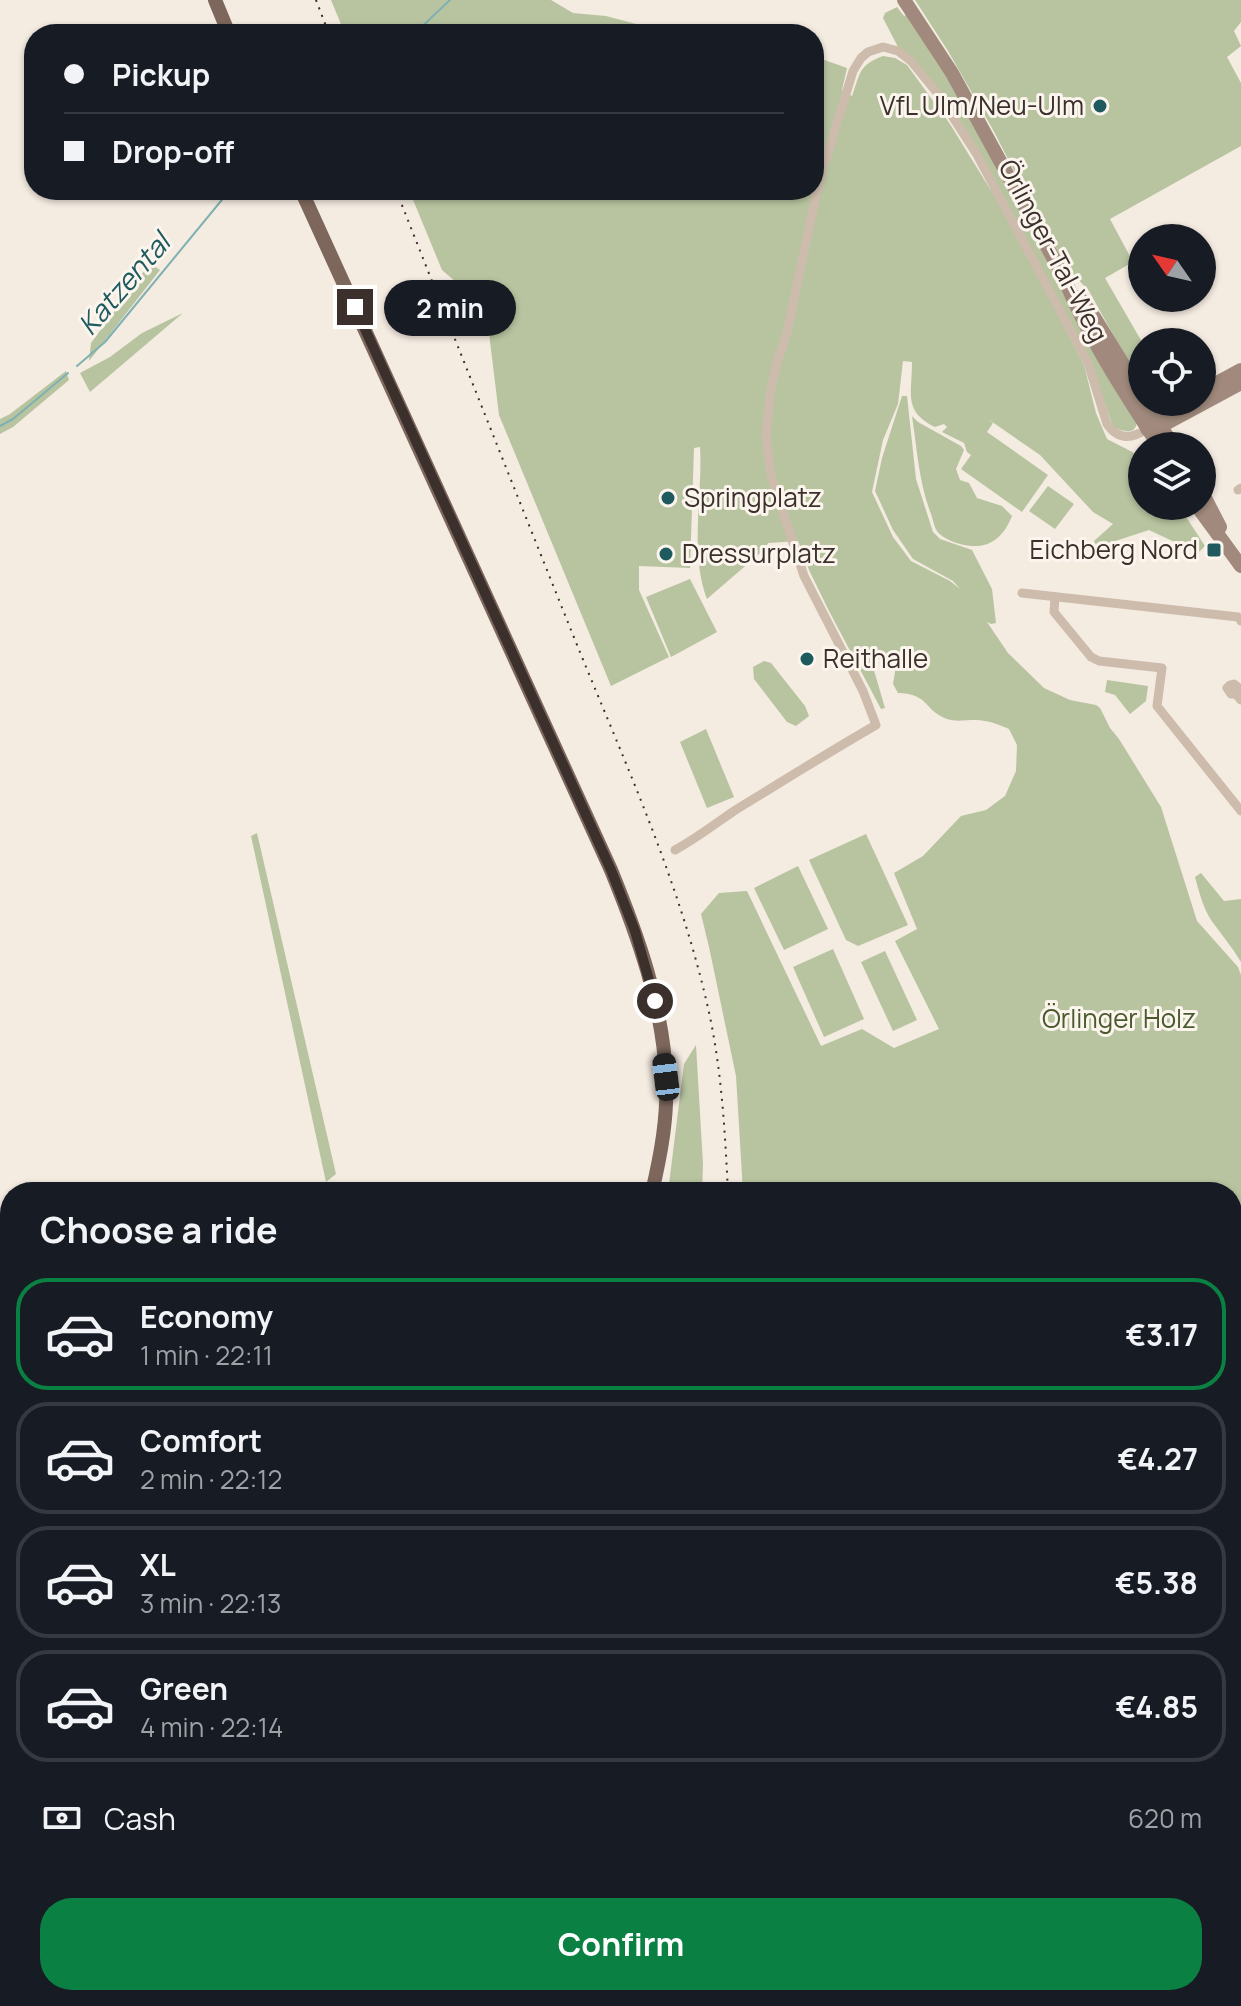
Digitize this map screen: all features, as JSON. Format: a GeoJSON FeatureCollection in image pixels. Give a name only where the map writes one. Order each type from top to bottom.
{"type":"FeatureCollection","features":[{"type":"Feature","properties":{"kind":"main road"},"geometry":{"type":"LineString","coordinates":[[215,0],[225,24]]}},
{"type":"Feature","properties":{"kind":"main road"},"geometry":{"type":"LineString","coordinates":[[904,0],[952,73],[1064,278],[1086,325],[1128,383]]}},
{"type":"Feature","properties":{"kind":"main road"},"geometry":{"type":"LineString","coordinates":[[306,200],[611,870],[635,931],[655,1001],[666,1077],[665,1120],[654,1182]]}},
{"type":"Feature","properties":{"kind":"main road"},"geometry":{"type":"LineString","coordinates":[[1064,278],[1090,310],[1128,372]]}},
{"type":"Feature","properties":{"kind":"main road"},"geometry":{"type":"LineString","coordinates":[[1216,383],[1241,370]]}},
{"type":"Feature","properties":{"kind":"main road"},"geometry":{"type":"LineString","coordinates":[[1216,393],[1241,383]]}},
{"type":"Feature","properties":{"kind":"main road"},"geometry":{"type":"LineString","coordinates":[[1152,416],[1164,432]]}},
{"type":"Feature","properties":{"kind":"main road"},"geometry":{"type":"LineString","coordinates":[[1216,518],[1228,546]]}},
{"type":"Feature","properties":{"kind":"main road"},"geometry":{"type":"LineString","coordinates":[[1208,520],[1241,566]]}},
{"type":"Feature","properties":{"kind":"street","name":"Örlinger-Tal-Weg"},"geometry":{"type":"LineString","coordinates":[[824,165],[853,71],[861,58],[883,47],[898,51],[911,61],[938,94],[976,153],[1088,363],[1112,432],[1122,436],[1138,435],[1150,416]]}},
{"type":"Feature","properties":{"kind":"street","name":"Örlinger-Tal-Weg"},"geometry":{"type":"LineString","coordinates":[[675,850],[876,725],[863,691],[804,576],[771,476],[766,435],[771,388],[787,333],[815,200]]}},
{"type":"Feature","properties":{"kind":"street"},"geometry":{"type":"LineString","coordinates":[[1022,593],[1240,616]]}},
{"type":"Feature","properties":{"kind":"street"},"geometry":{"type":"LineString","coordinates":[[1055,597],[1054,612],[1091,657],[1099,661],[1162,668],[1157,706],[1236,796],[1241,811]]}},
{"type":"Feature","properties":{"kind":"green space"},"geometry":{"type":"Polygon","coordinates":[[[331,0],[551,0],[573,13],[606,16],[636,24],[341,24],[331,0]]]}},
{"type":"Feature","properties":{"kind":"green space","name":"VfL Ulm/Neu-Ulm"},"geometry":{"type":"Polygon","coordinates":[[[915,0],[1241,0],[1241,22],[1234,31],[1241,46],[1227,57],[1241,83],[1241,146],[1110,219],[1128,253],[1128,265],[1105,278],[1134,328],[1128,328],[1128,359],[1089,291],[1052,244],[948,51],[915,0]]]}},
{"type":"Feature","properties":{"kind":"green space"},"geometry":{"type":"Polygon","coordinates":[[[897,7],[906,15],[946,74],[1057,280],[1128,401],[1128,416],[1136,416],[1136,426],[1131,431],[1113,427],[1092,365],[979,153],[898,47],[883,18],[885,13],[897,7]]]}},
{"type":"Feature","properties":{"kind":"green space","name":"Örlinger Holz"},"geometry":{"type":"Polygon","coordinates":[[[883,56],[907,65],[995,194],[1084,365],[1096,413],[1107,439],[1128,450],[1128,520],[1188,520],[1205,546],[1198,553],[1149,530],[1097,547],[1094,541],[1113,524],[1093,512],[1040,455],[988,419],[993,423],[987,432],[1048,475],[1022,512],[961,469],[971,455],[964,443],[942,432],[947,427],[944,424],[935,427],[918,415],[911,392],[912,362],[903,361],[898,404],[883,440],[872,492],[893,537],[911,561],[960,589],[953,581],[913,559],[893,530],[875,491],[902,396],[907,396],[916,479],[933,532],[940,539],[972,550],[992,589],[996,623],[987,622],[1008,653],[1044,688],[1070,700],[1100,708],[1161,807],[1197,921],[1238,967],[1241,975],[1241,1182],[742,1182],[736,1076],[701,914],[719,893],[747,891],[821,1046],[862,1029],[894,1048],[939,1029],[895,941],[917,929],[894,873],[923,856],[961,816],[986,810],[1005,796],[1016,771],[1017,745],[1009,729],[980,720],[947,719],[916,696],[898,693],[893,684],[897,660],[891,655],[877,659],[873,667],[885,708],[881,709],[829,611],[798,541],[768,543],[707,599],[698,543],[700,447],[694,448],[690,568],[639,566],[639,590],[669,657],[611,686],[499,415],[488,325],[472,296],[442,270],[413,200],[824,200],[824,60],[847,68],[842,90],[852,96],[865,67],[883,56]]]}},
{"type":"Feature","properties":{"kind":"green space"},"geometry":{"type":"Polygon","coordinates":[[[150,263],[160,270],[89,361],[91,343],[150,263]]]}},
{"type":"Feature","properties":{"kind":"green space"},"geometry":{"type":"Polygon","coordinates":[[[183,313],[90,392],[80,373],[110,357],[142,333],[183,313]]]}},
{"type":"Feature","properties":{"kind":"green space"},"geometry":{"type":"Polygon","coordinates":[[[66,371],[69,380],[13,427],[0,434],[0,419],[66,371]]]}},
{"type":"Feature","properties":{"kind":"green space"},"geometry":{"type":"Polygon","coordinates":[[[912,416],[961,446],[964,450],[956,469],[960,480],[969,483],[977,498],[1002,506],[1012,516],[995,540],[984,545],[967,545],[950,540],[937,531],[924,490],[912,416]]]}},
{"type":"Feature","properties":{"kind":"green space"},"geometry":{"type":"Polygon","coordinates":[[[1048,486],[1074,504],[1055,529],[1029,511],[1048,486]]]}},
{"type":"Feature","properties":{"kind":"green space"},"geometry":{"type":"Polygon","coordinates":[[[690,579],[717,632],[671,657],[646,597],[690,579]]]}},
{"type":"Feature","properties":{"kind":"green space"},"geometry":{"type":"Polygon","coordinates":[[[764,661],[771,663],[805,706],[809,716],[796,726],[787,722],[754,679],[753,667],[764,661]]]}},
{"type":"Feature","properties":{"kind":"green space"},"geometry":{"type":"Polygon","coordinates":[[[1107,680],[1148,686],[1146,701],[1130,714],[1115,695],[1105,692],[1107,680]]]}},
{"type":"Feature","properties":{"kind":"green space"},"geometry":{"type":"Polygon","coordinates":[[[706,729],[734,797],[707,808],[680,742],[706,729]]]}},
{"type":"Feature","properties":{"kind":"green space"},"geometry":{"type":"Polygon","coordinates":[[[257,833],[336,1174],[326,1182],[251,836],[257,833]]]}},
{"type":"Feature","properties":{"kind":"green space"},"geometry":{"type":"Polygon","coordinates":[[[866,834],[908,925],[858,946],[846,940],[809,860],[866,834]]]}},
{"type":"Feature","properties":{"kind":"green space"},"geometry":{"type":"Polygon","coordinates":[[[798,866],[828,929],[784,950],[754,888],[798,866]]]}},
{"type":"Feature","properties":{"kind":"green space"},"geometry":{"type":"Polygon","coordinates":[[[1201,873],[1224,901],[1241,899],[1241,962],[1206,910],[1195,877],[1201,873]]]}},
{"type":"Feature","properties":{"kind":"green space"},"geometry":{"type":"Polygon","coordinates":[[[833,949],[864,1019],[824,1037],[793,967],[833,949]]]}},
{"type":"Feature","properties":{"kind":"green space"},"geometry":{"type":"Polygon","coordinates":[[[885,951],[917,1020],[893,1031],[861,962],[885,951]]]}},
{"type":"Feature","properties":{"kind":"green space"},"geometry":{"type":"Polygon","coordinates":[[[696,1045],[702,1182],[669,1182],[684,1064],[696,1045]]]}},
{"type":"Feature","properties":{"kind":"waterway","name":"Katzental"},"geometry":{"type":"LineString","coordinates":[[425,24],[450,0]]}},
{"type":"Feature","properties":{"kind":"waterway","name":"Katzental"},"geometry":{"type":"LineString","coordinates":[[77,366],[105,342],[222,200]]}},
{"type":"Feature","properties":{"kind":"waterway","name":"Katzental"},"geometry":{"type":"LineString","coordinates":[[0,426],[13,419],[68,373]]}},
{"type":"Feature","properties":{"kind":"railway"},"geometry":{"type":"LineString","coordinates":[[316,0],[325,24]]}},
{"type":"Feature","properties":{"kind":"railway"},"geometry":{"type":"LineString","coordinates":[[400,200],[667,869],[698,967],[710,1017],[722,1104],[727,1182]]}},
{"type":"Feature","properties":{"kind":"place","name":"VfL Ulm/Neu-Ulm"},"geometry":{"type":"Point","coordinates":[1100,106]}},
{"type":"Feature","properties":{"kind":"place","name":"Springplatz"},"geometry":{"type":"Point","coordinates":[668,498]}},
{"type":"Feature","properties":{"kind":"place","name":"Eichberg Nord"},"geometry":{"type":"Point","coordinates":[1214,550]}},
{"type":"Feature","properties":{"kind":"place","name":"Dressurplatz"},"geometry":{"type":"Point","coordinates":[666,554]}},
{"type":"Feature","properties":{"kind":"place","name":"Reithalle"},"geometry":{"type":"Point","coordinates":[807,659]}},
{"type":"Feature","properties":{"kind":"route"},"geometry":{"type":"LineString","coordinates":[[355,307],[611,870],[635,931],[655,1001]]}}]}
